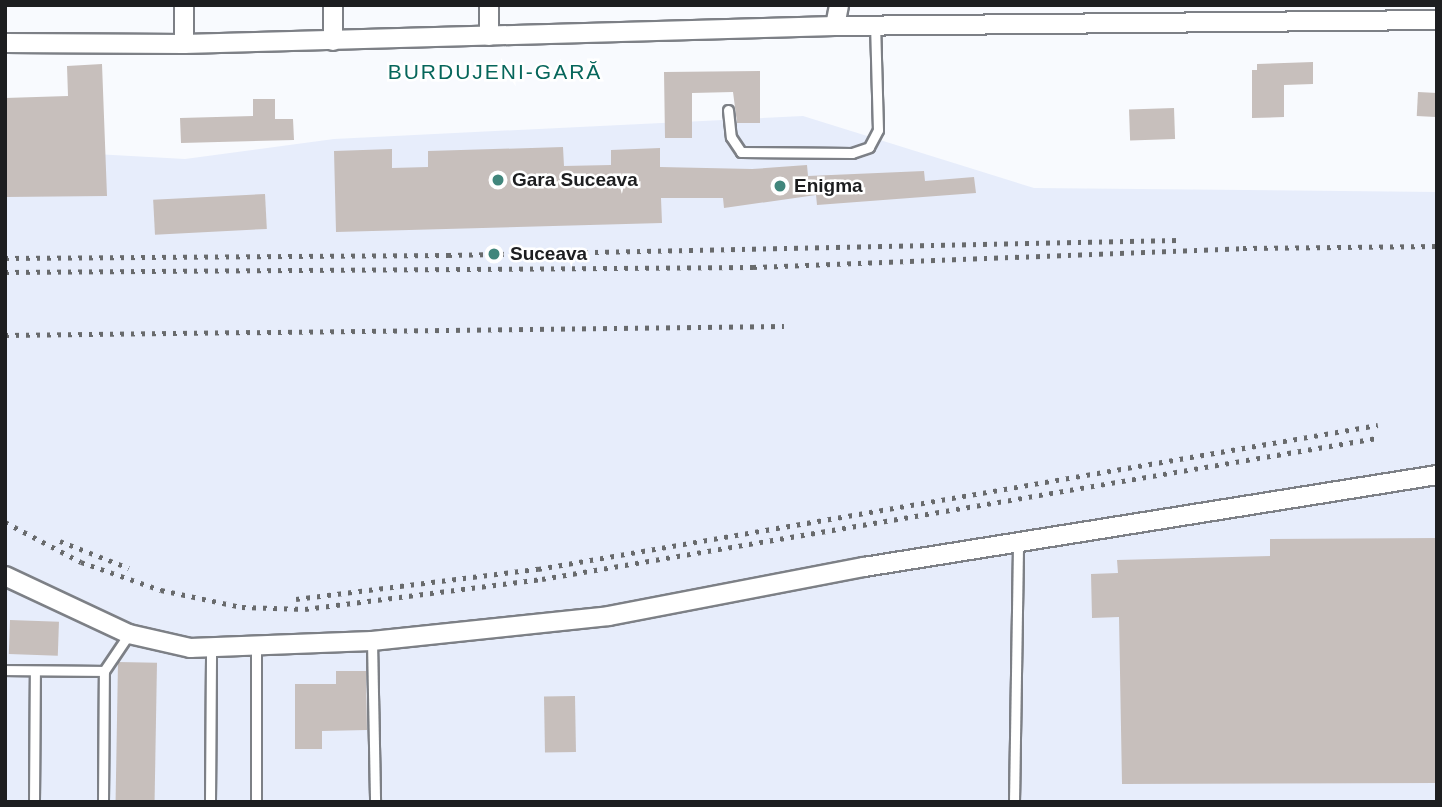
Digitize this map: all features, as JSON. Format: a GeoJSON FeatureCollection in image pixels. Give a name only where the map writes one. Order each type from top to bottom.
{"type":"FeatureCollection","features":[{"type":"Feature","properties":{"kind":"street"},"geometry":{"type":"LineString","coordinates":[[184,5],[184,44]]}},
{"type":"Feature","properties":{"kind":"street"},"geometry":{"type":"LineString","coordinates":[[333,5],[333,41]]}},
{"type":"Feature","properties":{"kind":"street"},"geometry":{"type":"LineString","coordinates":[[489,5],[489,36]]}},
{"type":"Feature","properties":{"kind":"street"},"geometry":{"type":"LineString","coordinates":[[835,26],[839,5]]}},
{"type":"Feature","properties":{"kind":"street"},"geometry":{"type":"LineString","coordinates":[[5,43],[184,44],[835,26],[1437,20]]}},
{"type":"Feature","properties":{"kind":"street"},"geometry":{"type":"LineString","coordinates":[[5,576],[129,634],[211,651],[372,641],[609,616],[1018,542],[1437,475]]}},
{"type":"Feature","properties":{"kind":"lane"},"geometry":{"type":"LineString","coordinates":[[728,110],[731,137],[741,152],[852,153],[869,148],[878,130],[875,26]]}},
{"type":"Feature","properties":{"kind":"lane"},"geometry":{"type":"LineString","coordinates":[[1014,802],[1018,542]]}},
{"type":"Feature","properties":{"kind":"lane"},"geometry":{"type":"LineString","coordinates":[[103,802],[104,671],[129,634]]}},
{"type":"Feature","properties":{"kind":"lane"},"geometry":{"type":"LineString","coordinates":[[372,641],[375,802]]}},
{"type":"Feature","properties":{"kind":"lane"},"geometry":{"type":"LineString","coordinates":[[256,649],[256,802]]}},
{"type":"Feature","properties":{"kind":"lane"},"geometry":{"type":"LineString","coordinates":[[210,802],[211,651]]}},
{"type":"Feature","properties":{"kind":"lane"},"geometry":{"type":"LineString","coordinates":[[5,670],[104,671]]}},
{"type":"Feature","properties":{"kind":"lane"},"geometry":{"type":"LineString","coordinates":[[34,802],[36,672]]}},
{"type":"Feature","properties":{"kind":"shaded area"},"geometry":{"type":"Polygon","coordinates":[[[803,116],[1034,188],[1437,192],[1437,802],[5,802],[5,149],[185,159],[334,139],[803,116]]]}},
{"type":"Feature","properties":{"kind":"building"},"geometry":{"type":"Polygon","coordinates":[[[1313,62],[1313,84],[1284,85],[1284,117],[1252,118],[1252,70],[1257,70],[1257,64],[1313,62]]]}},
{"type":"Feature","properties":{"kind":"building"},"geometry":{"type":"Polygon","coordinates":[[[102,64],[107,196],[5,197],[5,98],[68,96],[67,66],[102,64]]]}},
{"type":"Feature","properties":{"kind":"building"},"geometry":{"type":"Polygon","coordinates":[[[760,71],[760,123],[737,123],[733,92],[692,93],[692,138],[665,138],[664,72],[760,71]]]}},
{"type":"Feature","properties":{"kind":"building"},"geometry":{"type":"Polygon","coordinates":[[[1418,92],[1437,93],[1436,117],[1417,116],[1418,92]]]}},
{"type":"Feature","properties":{"kind":"building"},"geometry":{"type":"Polygon","coordinates":[[[253,99],[275,99],[275,119],[293,119],[294,140],[181,143],[180,118],[253,116],[253,99]]]}},
{"type":"Feature","properties":{"kind":"building"},"geometry":{"type":"Polygon","coordinates":[[[1174,108],[1175,139],[1130,141],[1129,110],[1174,108]]]}},
{"type":"Feature","properties":{"kind":"building","name":"Gara Suceava"},"geometry":{"type":"Polygon","coordinates":[[[563,147],[564,166],[611,165],[611,150],[660,148],[660,167],[752,169],[807,165],[808,176],[924,171],[925,181],[974,177],[976,193],[817,205],[816,195],[724,208],[723,198],[661,198],[662,223],[336,232],[334,151],[392,149],[392,168],[428,167],[428,151],[563,147]]]}},
{"type":"Feature","properties":{"kind":"building"},"geometry":{"type":"Polygon","coordinates":[[[265,194],[267,229],[155,235],[153,200],[265,194]]]}},
{"type":"Feature","properties":{"kind":"building"},"geometry":{"type":"Polygon","coordinates":[[[1437,538],[1437,783],[1122,784],[1119,617],[1092,618],[1091,574],[1118,573],[1117,560],[1270,556],[1270,539],[1437,538]]]}},
{"type":"Feature","properties":{"kind":"building"},"geometry":{"type":"Polygon","coordinates":[[[10,620],[59,622],[58,656],[9,654],[10,620]]]}},
{"type":"Feature","properties":{"kind":"building"},"geometry":{"type":"Polygon","coordinates":[[[118,662],[157,663],[155,802],[116,802],[118,662]]]}},
{"type":"Feature","properties":{"kind":"building"},"geometry":{"type":"Polygon","coordinates":[[[336,671],[366,671],[367,730],[322,731],[322,749],[295,749],[295,684],[336,684],[336,671]]]}},
{"type":"Feature","properties":{"kind":"building"},"geometry":{"type":"Polygon","coordinates":[[[575,696],[576,752],[545,753],[544,697],[575,696]]]}},
{"type":"Feature","properties":{"kind":"railway"},"geometry":{"type":"LineString","coordinates":[[5,258],[448,255],[1178,240]]}},
{"type":"Feature","properties":{"kind":"railway"},"geometry":{"type":"LineString","coordinates":[[5,272],[753,267],[1243,248],[1437,246]]}},
{"type":"Feature","properties":{"kind":"railway"},"geometry":{"type":"LineString","coordinates":[[5,335],[784,326]]}},
{"type":"Feature","properties":{"kind":"railway"},"geometry":{"type":"LineString","coordinates":[[296,599],[538,569],[1378,425]]}},
{"type":"Feature","properties":{"kind":"railway"},"geometry":{"type":"LineString","coordinates":[[5,522],[81,562],[161,590],[242,607],[305,609],[542,579],[1377,438]]}},
{"type":"Feature","properties":{"kind":"railway"},"geometry":{"type":"LineString","coordinates":[[60,541],[129,568]]}},
{"type":"Feature","properties":{"kind":"place","name":"Gara Suceava"},"geometry":{"type":"Point","coordinates":[498,180]}},
{"type":"Feature","properties":{"kind":"place","name":"Enigma"},"geometry":{"type":"Point","coordinates":[780,186]}},
{"type":"Feature","properties":{"kind":"place","name":"Suceava"},"geometry":{"type":"Point","coordinates":[494,254]}},
{"type":"Feature","properties":{"kind":"district","name":"BURDUJENI-GARĂ"},"geometry":{"type":"Point","coordinates":[495,72]}}]}
